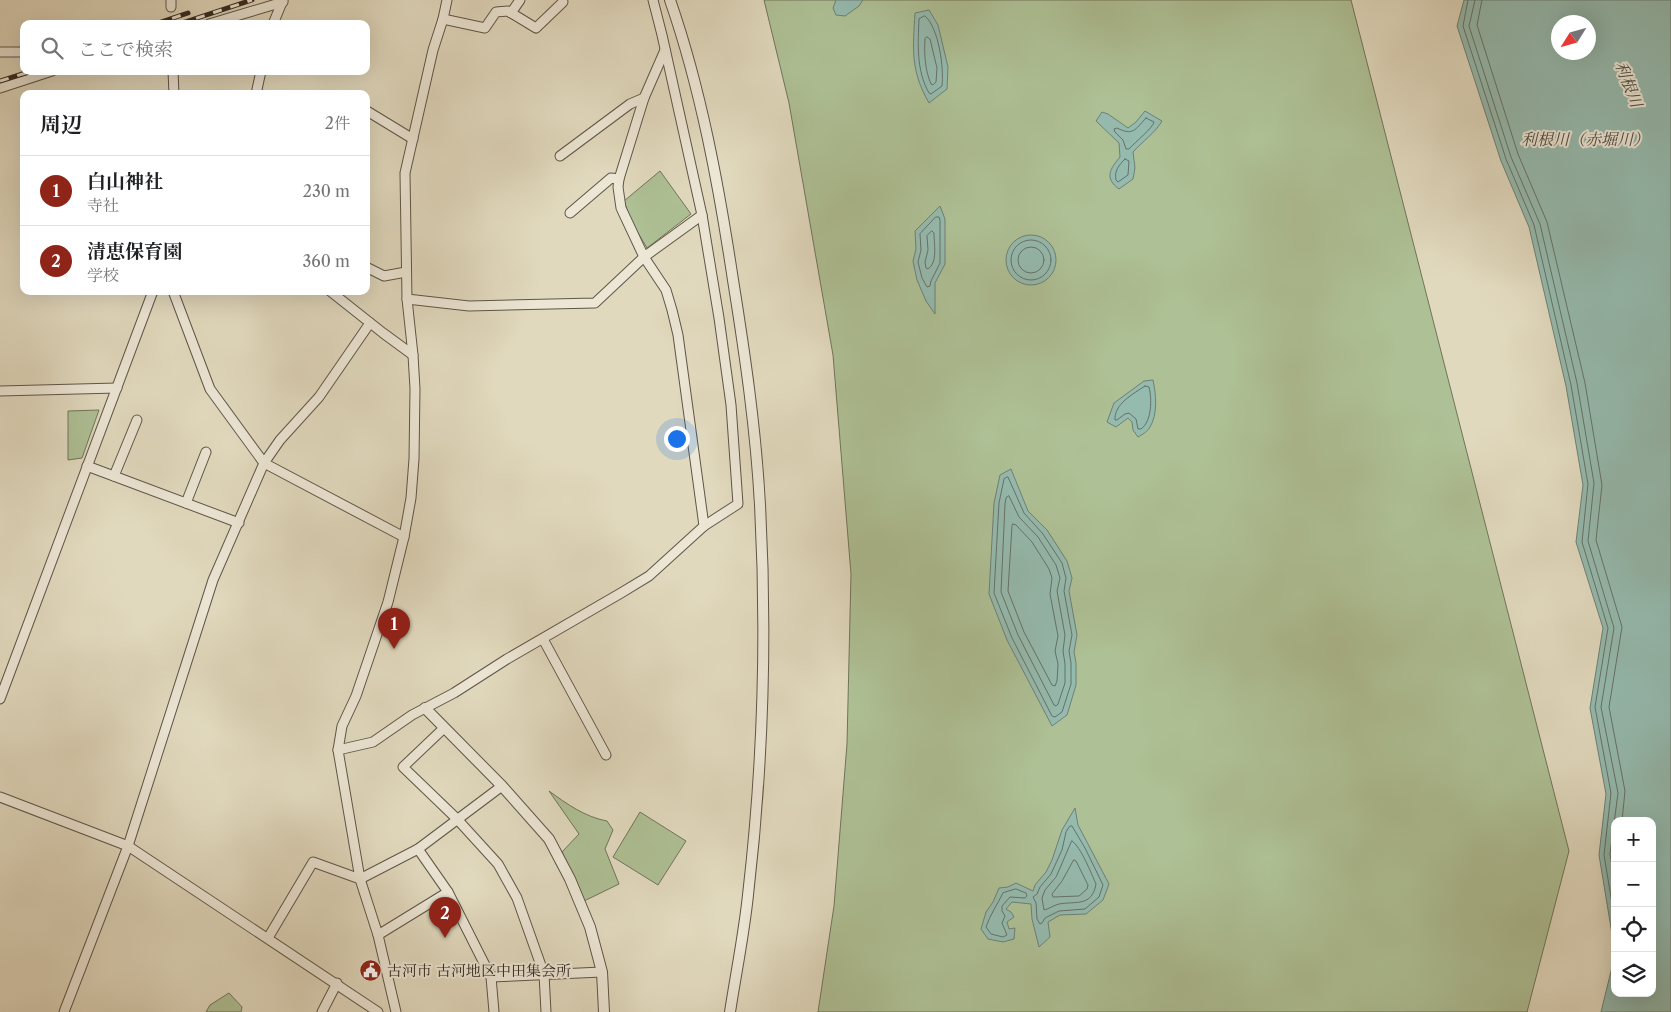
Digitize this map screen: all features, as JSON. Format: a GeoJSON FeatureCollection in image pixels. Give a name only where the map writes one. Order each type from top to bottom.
{"type":"FeatureCollection","features":[{"type":"Feature","properties":{"kind":"street"},"geometry":{"type":"LineString","coordinates":[[396,1012],[378,935],[360,879],[338,750],[342,726],[356,696],[388,602],[404,537],[411,498],[414,459],[415,389],[407,299],[405,173],[433,50],[447,0]]}},
{"type":"Feature","properties":{"kind":"street"},"geometry":{"type":"LineString","coordinates":[[512,13],[520,0]]}},
{"type":"Feature","properties":{"kind":"street"},"geometry":{"type":"LineString","coordinates":[[338,750],[373,742],[424,708],[454,693],[507,659],[649,576],[704,526],[738,504],[731,405],[702,215],[653,0]]}},
{"type":"Feature","properties":{"kind":"street"},"geometry":{"type":"LineString","coordinates":[[670,0],[686,54],[721,203],[748,380],[760,502],[763,571],[762,689],[758,778],[748,898],[730,1012]]}},
{"type":"Feature","properties":{"kind":"street"},"geometry":{"type":"LineString","coordinates":[[222,20],[283,1]]}},
{"type":"Feature","properties":{"kind":"street"},"geometry":{"type":"LineString","coordinates":[[275,20],[283,1]]}},
{"type":"Feature","properties":{"kind":"street"},"geometry":{"type":"LineString","coordinates":[[443,19],[485,28],[496,12],[508,11],[536,28],[563,2]]}},
{"type":"Feature","properties":{"kind":"street"},"geometry":{"type":"LineString","coordinates":[[665,50],[644,98],[619,178],[618,195],[621,208],[644,257],[666,290],[672,310],[678,335],[704,526]]}},
{"type":"Feature","properties":{"kind":"street"},"geometry":{"type":"LineString","coordinates":[[0,52],[20,52]]}},
{"type":"Feature","properties":{"kind":"street"},"geometry":{"type":"LineString","coordinates":[[0,88],[40,75]]}},
{"type":"Feature","properties":{"kind":"street"},"geometry":{"type":"LineString","coordinates":[[173,75],[174,90]]}},
{"type":"Feature","properties":{"kind":"street"},"geometry":{"type":"LineString","coordinates":[[257,90],[260,75]]}},
{"type":"Feature","properties":{"kind":"street"},"geometry":{"type":"LineString","coordinates":[[560,156],[630,104],[644,98]]}},
{"type":"Feature","properties":{"kind":"street"},"geometry":{"type":"LineString","coordinates":[[370,113],[413,139]]}},
{"type":"Feature","properties":{"kind":"street"},"geometry":{"type":"LineString","coordinates":[[570,213],[611,178],[619,178]]}},
{"type":"Feature","properties":{"kind":"street"},"geometry":{"type":"LineString","coordinates":[[407,299],[470,306],[595,303],[644,257],[702,215]]}},
{"type":"Feature","properties":{"kind":"street"},"geometry":{"type":"LineString","coordinates":[[370,269],[384,276],[406,272]]}},
{"type":"Feature","properties":{"kind":"street"},"geometry":{"type":"LineString","coordinates":[[0,699],[152,295]]}},
{"type":"Feature","properties":{"kind":"street"},"geometry":{"type":"LineString","coordinates":[[175,295],[210,389],[264,463],[404,537]]}},
{"type":"Feature","properties":{"kind":"street"},"geometry":{"type":"LineString","coordinates":[[335,295],[370,324],[413,355]]}},
{"type":"Feature","properties":{"kind":"street"},"geometry":{"type":"LineString","coordinates":[[64,1012],[128,846],[213,580],[264,463],[280,440],[319,397],[370,324]]}},
{"type":"Feature","properties":{"kind":"street"},"geometry":{"type":"LineString","coordinates":[[0,391],[117,388]]}},
{"type":"Feature","properties":{"kind":"street"},"geometry":{"type":"LineString","coordinates":[[114,476],[137,420]]}},
{"type":"Feature","properties":{"kind":"street"},"geometry":{"type":"LineString","coordinates":[[186,503],[206,452]]}},
{"type":"Feature","properties":{"kind":"street"},"geometry":{"type":"LineString","coordinates":[[87,466],[239,523]]}},
{"type":"Feature","properties":{"kind":"street"},"geometry":{"type":"LineString","coordinates":[[544,639],[606,755]]}},
{"type":"Feature","properties":{"kind":"street"},"geometry":{"type":"LineString","coordinates":[[424,708],[502,786],[549,839],[570,879],[590,927],[602,972],[604,1012]]}},
{"type":"Feature","properties":{"kind":"street"},"geometry":{"type":"LineString","coordinates":[[444,728],[403,767],[457,819],[498,864],[517,898],[544,974],[546,1012]]}},
{"type":"Feature","properties":{"kind":"street"},"geometry":{"type":"LineString","coordinates":[[268,938],[313,862],[360,879],[418,849],[502,786]]}},
{"type":"Feature","properties":{"kind":"street"},"geometry":{"type":"LineString","coordinates":[[0,797],[128,846],[378,1012]]}},
{"type":"Feature","properties":{"kind":"street"},"geometry":{"type":"LineString","coordinates":[[418,849],[448,892],[491,977],[494,1012]]}},
{"type":"Feature","properties":{"kind":"street"},"geometry":{"type":"LineString","coordinates":[[378,935],[448,892]]}},
{"type":"Feature","properties":{"kind":"street"},"geometry":{"type":"LineString","coordinates":[[491,977],[602,972]]}},
{"type":"Feature","properties":{"kind":"street"},"geometry":{"type":"LineString","coordinates":[[322,1012],[337,984]]}},
{"type":"Feature","properties":{"kind":"green space"},"geometry":{"type":"Polygon","coordinates":[[[764,0],[1351,0],[1569,851],[1527,1012],[818,1012],[834,906],[847,744],[851,574],[833,355],[789,103],[764,0]]]}},
{"type":"Feature","properties":{"kind":"green space"},"geometry":{"type":"Polygon","coordinates":[[[660,171],[691,214],[647,248],[631,221],[624,201],[660,171]]]}},
{"type":"Feature","properties":{"kind":"green space"},"geometry":{"type":"Polygon","coordinates":[[[99,410],[82,458],[68,460],[68,411],[99,410]]]}},
{"type":"Feature","properties":{"kind":"green space"},"geometry":{"type":"Polygon","coordinates":[[[549,791],[584,813],[607,821],[613,830],[605,849],[619,884],[584,901],[562,852],[579,834],[549,791]]]}},
{"type":"Feature","properties":{"kind":"green space"},"geometry":{"type":"Polygon","coordinates":[[[640,812],[686,841],[658,885],[613,857],[640,812]]]}},
{"type":"Feature","properties":{"kind":"green space"},"geometry":{"type":"Polygon","coordinates":[[[229,993],[242,1007],[241,1012],[206,1012],[210,1005],[229,993]]]}},
{"type":"Feature","properties":{"kind":"water"},"geometry":{"type":"Polygon","coordinates":[[[836,0],[863,0],[859,6],[845,16],[836,15],[833,8],[836,0]]]}},
{"type":"Feature","properties":{"kind":"water"},"geometry":{"type":"Polygon","coordinates":[[[1464,0],[1671,0],[1671,1012],[1601,1012],[1611,971],[1611,997],[1656,997],[1656,817],[1611,817],[1611,928],[1599,855],[1606,794],[1590,708],[1603,628],[1576,542],[1583,485],[1566,386],[1529,227],[1501,161],[1457,26],[1464,0]]]}},
{"type":"Feature","properties":{"kind":"water"},"geometry":{"type":"Polygon","coordinates":[[[929,10],[938,25],[948,67],[947,89],[929,103],[916,69],[914,48],[915,13],[929,10]]]}},
{"type":"Feature","properties":{"kind":"water"},"geometry":{"type":"Polygon","coordinates":[[[1145,111],[1162,121],[1133,152],[1135,168],[1133,179],[1119,189],[1111,181],[1110,173],[1120,157],[1119,143],[1096,121],[1102,112],[1128,128],[1145,111]]]}},
{"type":"Feature","properties":{"kind":"water"},"geometry":{"type":"Polygon","coordinates":[[[940,206],[945,219],[945,264],[935,283],[935,314],[926,301],[917,280],[913,261],[916,249],[915,231],[940,206]]]}},
{"type":"Feature","properties":{"kind":"water"},"geometry":{"type":"Polygon","coordinates":[[[1031,235],[1045,239],[1052,246],[1056,260],[1052,274],[1045,281],[1031,285],[1017,281],[1010,274],[1006,260],[1010,246],[1017,239],[1031,235]]]}},
{"type":"Feature","properties":{"kind":"water"},"geometry":{"type":"Polygon","coordinates":[[[1153,380],[1155,410],[1153,422],[1146,431],[1138,437],[1133,430],[1132,422],[1128,418],[1116,427],[1107,422],[1114,403],[1144,381],[1153,380]]]}},
{"type":"Feature","properties":{"kind":"water"},"geometry":{"type":"Polygon","coordinates":[[[1011,469],[1028,511],[1047,530],[1067,561],[1072,578],[1069,591],[1077,635],[1074,652],[1076,685],[1067,715],[1052,726],[1007,640],[989,594],[994,503],[1000,475],[1011,469]]]}},
{"type":"Feature","properties":{"kind":"water"},"geometry":{"type":"Polygon","coordinates":[[[1075,808],[1078,825],[1109,884],[1103,900],[1086,914],[1060,915],[1048,922],[1050,937],[1039,947],[1032,919],[1031,904],[1012,902],[1006,909],[1014,917],[1007,922],[1009,929],[1015,928],[1014,939],[1003,942],[988,939],[981,929],[986,912],[999,888],[1008,887],[1016,883],[1033,891],[1035,885],[1046,872],[1062,830],[1075,808]]]}},
{"type":"Feature","properties":{"kind":"railway"},"geometry":{"type":"LineString","coordinates":[[191,20],[252,0]]}},
{"type":"Feature","properties":{"kind":"railway"},"geometry":{"type":"LineString","coordinates":[[167,20],[188,13]]}},
{"type":"Feature","properties":{"kind":"railway"},"geometry":{"type":"LineString","coordinates":[[0,81],[20,75]]}},
{"type":"Feature","properties":{"kind":"place","name":"白山神社"},"geometry":{"type":"Point","coordinates":[394,649]}},
{"type":"Feature","properties":{"kind":"place","name":"清恵保育園"},"geometry":{"type":"Point","coordinates":[445,938]}},
{"type":"Feature","properties":{"kind":"place","name":"古河市 古河地区中田集会所"},"geometry":{"type":"Point","coordinates":[371,971]}},
{"type":"Feature","properties":{"kind":"water label","name":"利根川"},"geometry":{"type":"Point","coordinates":[1629,84]}},
{"type":"Feature","properties":{"kind":"water label","name":"利根川（赤堀川）"},"geometry":{"type":"Point","coordinates":[1585,139]}}]}
